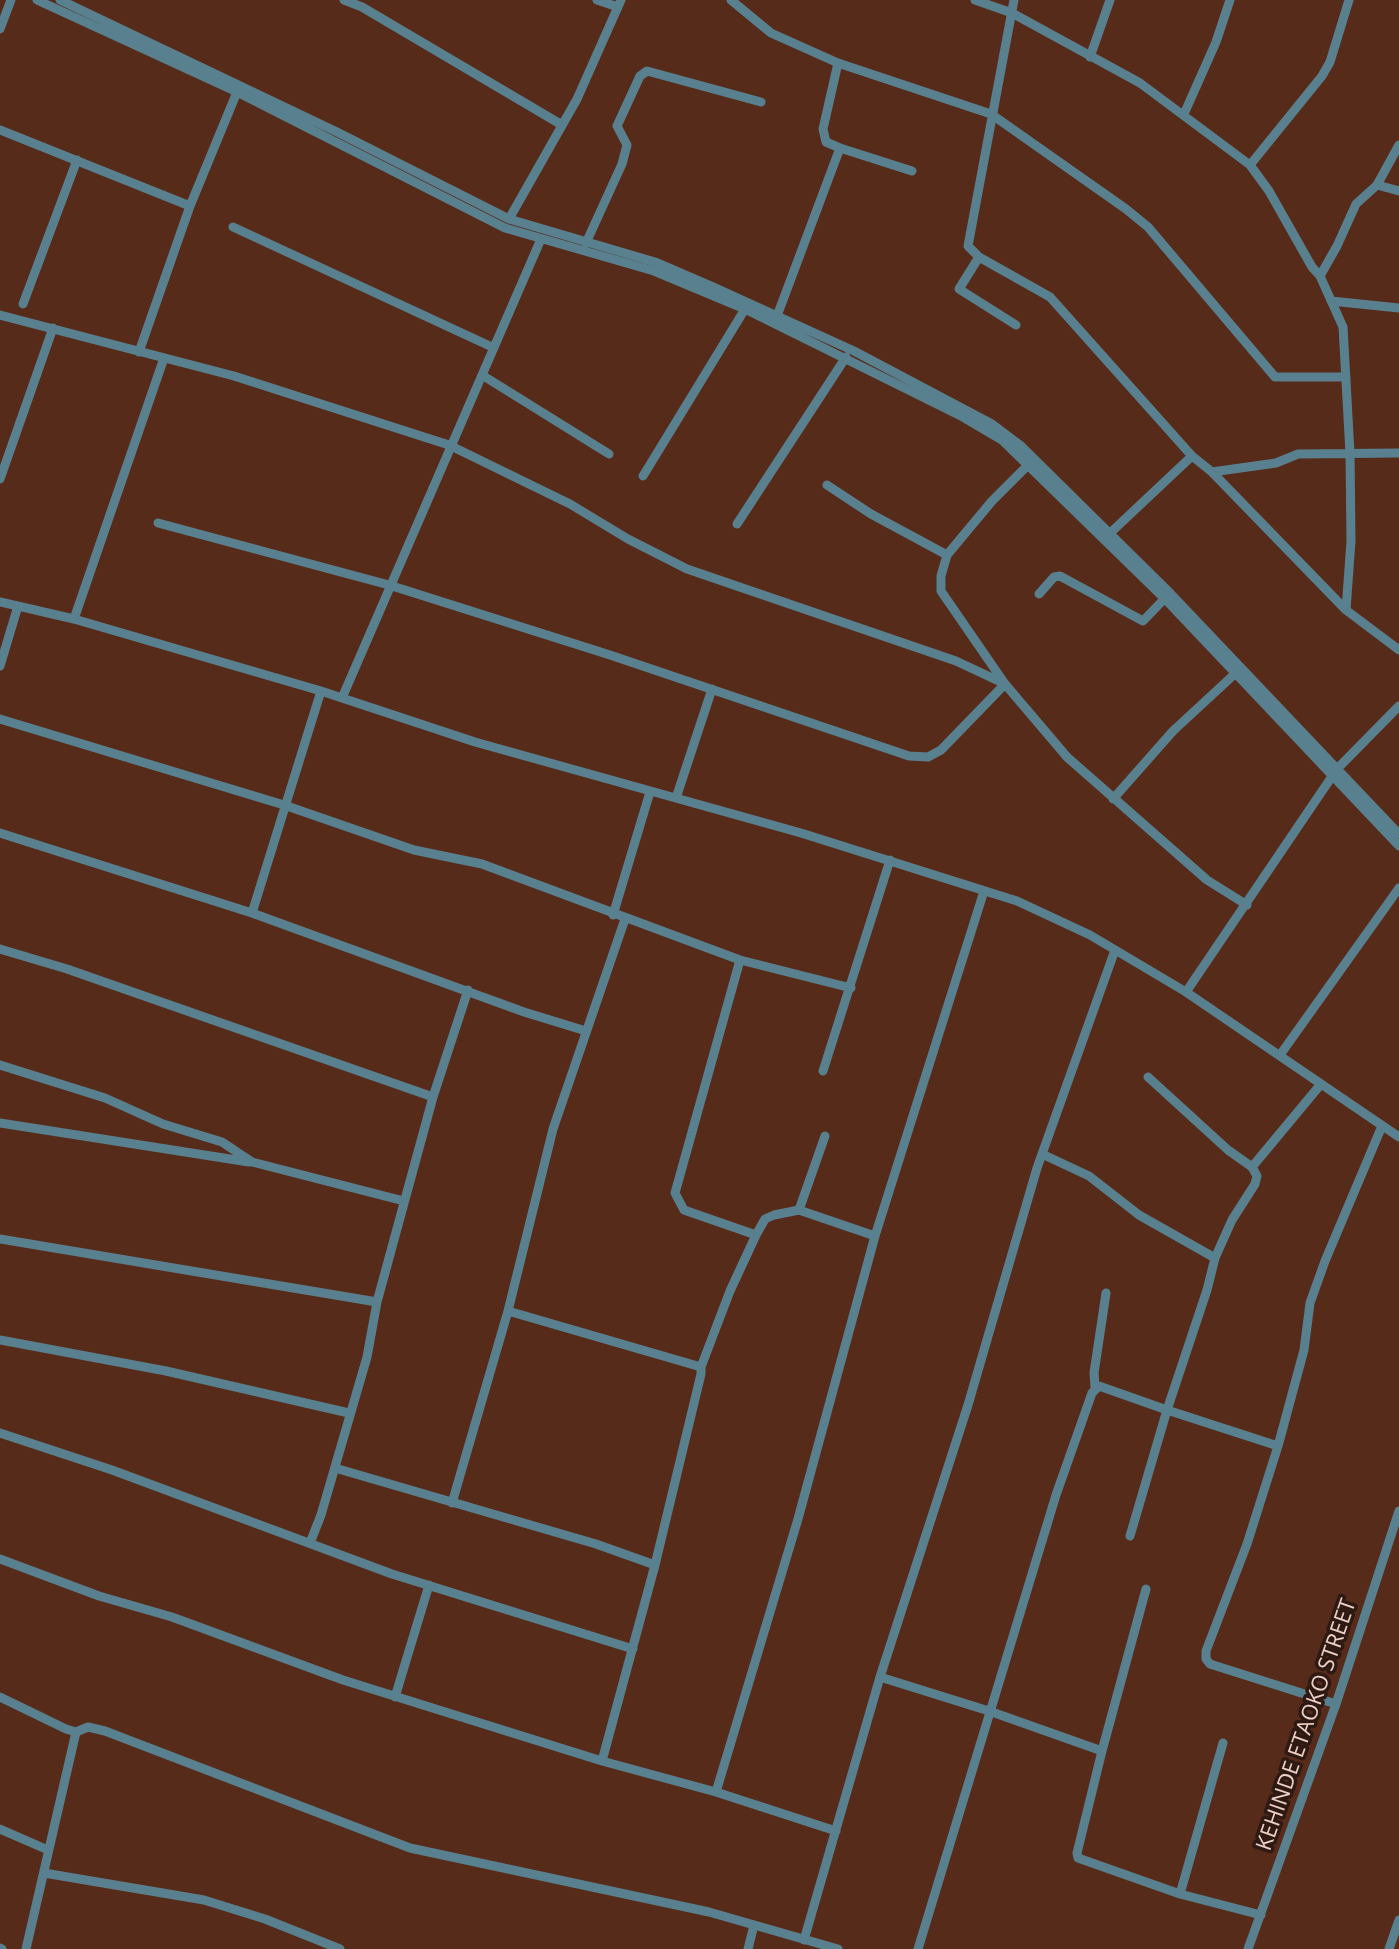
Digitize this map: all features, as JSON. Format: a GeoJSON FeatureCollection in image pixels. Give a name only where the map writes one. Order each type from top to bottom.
{"type":"FeatureCollection","features":[{"type":"Feature","properties":{"kind":"street"},"geometry":{"type":"LineString","coordinates":[[0,29],[11,0]]}},
{"type":"Feature","properties":{"kind":"street"},"geometry":{"type":"LineString","coordinates":[[37,0],[82,15],[337,132],[509,219],[655,262],[854,351],[966,408],[1008,434],[1031,462]]}},
{"type":"Feature","properties":{"kind":"street"},"geometry":{"type":"LineString","coordinates":[[60,0],[82,15],[505,228],[654,271],[745,309],[846,357],[1002,440],[1031,462],[1168,596],[1335,773],[1399,846]]}},
{"type":"Feature","properties":{"kind":"street"},"geometry":{"type":"LineString","coordinates":[[344,0],[362,7],[562,125]]}},
{"type":"Feature","properties":{"kind":"street"},"geometry":{"type":"LineString","coordinates":[[509,219],[577,99],[619,4],[597,0]]}},
{"type":"Feature","properties":{"kind":"street"},"geometry":{"type":"LineString","coordinates":[[731,0],[771,33],[838,63],[991,114],[1138,218],[1275,377],[1346,377]]}},
{"type":"Feature","properties":{"kind":"street"},"geometry":{"type":"LineString","coordinates":[[975,0],[1012,13],[1140,83],[1250,165],[1269,191],[1320,276],[1343,327],[1351,541],[1346,610]]}},
{"type":"Feature","properties":{"kind":"street"},"geometry":{"type":"LineString","coordinates":[[1014,0],[968,246],[979,257],[1050,297],[1192,456],[1212,472],[1346,610],[1399,650]]}},
{"type":"Feature","properties":{"kind":"street"},"geometry":{"type":"LineString","coordinates":[[1090,57],[1110,0]]}},
{"type":"Feature","properties":{"kind":"street"},"geometry":{"type":"LineString","coordinates":[[1184,114],[1216,42],[1230,0]]}},
{"type":"Feature","properties":{"kind":"street"},"geometry":{"type":"LineString","coordinates":[[1250,165],[1322,76],[1330,62],[1349,0]]}},
{"type":"Feature","properties":{"kind":"street"},"geometry":{"type":"LineString","coordinates":[[838,63],[823,129],[826,142],[912,171]]}},
{"type":"Feature","properties":{"kind":"street"},"geometry":{"type":"LineString","coordinates":[[586,243],[622,164],[627,145],[617,126],[640,76],[647,71],[761,102]]}},
{"type":"Feature","properties":{"kind":"street"},"geometry":{"type":"LineString","coordinates":[[139,352],[190,206],[237,92]]}},
{"type":"Feature","properties":{"kind":"street"},"geometry":{"type":"LineString","coordinates":[[0,130],[190,206]]}},
{"type":"Feature","properties":{"kind":"street"},"geometry":{"type":"LineString","coordinates":[[1320,276],[1356,204],[1377,185],[1399,145]]}},
{"type":"Feature","properties":{"kind":"street"},"geometry":{"type":"LineString","coordinates":[[777,316],[840,148]]}},
{"type":"Feature","properties":{"kind":"street"},"geometry":{"type":"LineString","coordinates":[[23,304],[77,160]]}},
{"type":"Feature","properties":{"kind":"street"},"geometry":{"type":"LineString","coordinates":[[1377,185],[1399,191]]}},
{"type":"Feature","properties":{"kind":"street"},"geometry":{"type":"LineString","coordinates":[[233,227],[492,347]]}},
{"type":"Feature","properties":{"kind":"street"},"geometry":{"type":"LineString","coordinates":[[342,698],[449,445],[541,239]]}},
{"type":"Feature","properties":{"kind":"street"},"geometry":{"type":"LineString","coordinates":[[979,257],[959,289],[1016,325]]}},
{"type":"Feature","properties":{"kind":"street"},"geometry":{"type":"LineString","coordinates":[[1331,301],[1399,308]]}},
{"type":"Feature","properties":{"kind":"street"},"geometry":{"type":"LineString","coordinates":[[643,476],[745,309]]}},
{"type":"Feature","properties":{"kind":"street"},"geometry":{"type":"LineString","coordinates":[[0,315],[301,396],[449,445],[570,504],[628,539],[687,569],[956,661],[1005,684]]}},
{"type":"Feature","properties":{"kind":"street"},"geometry":{"type":"LineString","coordinates":[[0,479],[53,328]]}},
{"type":"Feature","properties":{"kind":"street"},"geometry":{"type":"LineString","coordinates":[[737,524],[846,357]]}},
{"type":"Feature","properties":{"kind":"street"},"geometry":{"type":"LineString","coordinates":[[74,619],[164,358]]}},
{"type":"Feature","properties":{"kind":"street"},"geometry":{"type":"LineString","coordinates":[[482,375],[609,454]]}},
{"type":"Feature","properties":{"kind":"street"},"geometry":{"type":"LineString","coordinates":[[1212,472],[1276,463],[1298,454],[1399,453]]}},
{"type":"Feature","properties":{"kind":"street"},"geometry":{"type":"LineString","coordinates":[[1107,535],[1192,456]]}},
{"type":"Feature","properties":{"kind":"street"},"geometry":{"type":"LineString","coordinates":[[1031,462],[992,501],[947,555],[941,576],[941,591],[1005,684],[1067,757],[1207,880],[1247,905]]}},
{"type":"Feature","properties":{"kind":"street"},"geometry":{"type":"LineString","coordinates":[[827,485],[871,514],[947,555]]}},
{"type":"Feature","properties":{"kind":"street"},"geometry":{"type":"LineString","coordinates":[[158,523],[389,585],[909,756],[928,757],[941,750],[1005,684]]}},
{"type":"Feature","properties":{"kind":"street"},"geometry":{"type":"LineString","coordinates":[[1039,594],[1054,577],[1060,576],[1143,621],[1168,596]]}},
{"type":"Feature","properties":{"kind":"street"},"geometry":{"type":"LineString","coordinates":[[0,602],[74,619],[321,691],[475,742],[546,759],[890,860],[1017,901],[1090,935],[1186,992],[1399,1137]]}},
{"type":"Feature","properties":{"kind":"street"},"geometry":{"type":"LineString","coordinates":[[0,666],[18,606]]}},
{"type":"Feature","properties":{"kind":"street"},"geometry":{"type":"LineString","coordinates":[[1113,799],[1173,731],[1238,671]]}},
{"type":"Feature","properties":{"kind":"street"},"geometry":{"type":"LineString","coordinates":[[676,798],[712,689]]}},
{"type":"Feature","properties":{"kind":"street"},"geometry":{"type":"LineString","coordinates":[[252,913],[321,691]]}},
{"type":"Feature","properties":{"kind":"street"},"geometry":{"type":"LineString","coordinates":[[1186,992],[1335,773],[1395,718],[1399,706]]}},
{"type":"Feature","properties":{"kind":"street"},"geometry":{"type":"LineString","coordinates":[[0,719],[284,805],[414,850],[482,864],[740,960],[851,988]]}},
{"type":"Feature","properties":{"kind":"street"},"geometry":{"type":"LineString","coordinates":[[1335,773],[1399,834]]}},
{"type":"Feature","properties":{"kind":"street"},"geometry":{"type":"LineString","coordinates":[[613,915],[650,792]]}},
{"type":"Feature","properties":{"kind":"street"},"geometry":{"type":"LineString","coordinates":[[0,833],[252,913],[586,1031]]}},
{"type":"Feature","properties":{"kind":"street"},"geometry":{"type":"LineString","coordinates":[[823,1071],[890,860]]}},
{"type":"Feature","properties":{"kind":"street"},"geometry":{"type":"LineString","coordinates":[[1280,1055],[1399,888]]}},
{"type":"Feature","properties":{"kind":"street"},"geometry":{"type":"LineString","coordinates":[[716,1792],[798,1519],[875,1236],[984,891]]}},
{"type":"Feature","properties":{"kind":"street"},"geometry":{"type":"LineString","coordinates":[[452,1503],[508,1311],[553,1129],[625,919]]}},
{"type":"Feature","properties":{"kind":"street"},"geometry":{"type":"LineString","coordinates":[[0,949],[67,969],[433,1097]]}},
{"type":"Feature","properties":{"kind":"street"},"geometry":{"type":"LineString","coordinates":[[804,1940],[880,1677],[968,1405],[1011,1252],[1042,1154],[1115,950]]}},
{"type":"Feature","properties":{"kind":"street"},"geometry":{"type":"LineString","coordinates":[[740,960],[675,1193],[684,1210],[756,1235]]}},
{"type":"Feature","properties":{"kind":"street"},"geometry":{"type":"LineString","coordinates":[[310,1543],[367,1357],[377,1302],[433,1097],[468,990]]}},
{"type":"Feature","properties":{"kind":"street"},"geometry":{"type":"LineString","coordinates":[[0,1065],[105,1098],[163,1124],[222,1142],[252,1162]]}},
{"type":"Feature","properties":{"kind":"street"},"geometry":{"type":"LineString","coordinates":[[1130,1536],[1215,1258],[1257,1176],[1252,1167],[1228,1150],[1148,1077]]}},
{"type":"Feature","properties":{"kind":"street"},"geometry":{"type":"LineString","coordinates":[[1252,1167],[1321,1084]]}},
{"type":"Feature","properties":{"kind":"street"},"geometry":{"type":"LineString","coordinates":[[0,1123],[252,1162],[404,1201]]}},
{"type":"Feature","properties":{"kind":"street"},"geometry":{"type":"LineString","coordinates":[[1336,1704],[1210,1664],[1206,1651],[1247,1546],[1278,1446],[1304,1350],[1310,1303],[1382,1126]]}},
{"type":"Feature","properties":{"kind":"street"},"geometry":{"type":"LineString","coordinates":[[799,1210],[825,1136]]}},
{"type":"Feature","properties":{"kind":"street"},"geometry":{"type":"LineString","coordinates":[[1042,1154],[1089,1176],[1139,1215],[1215,1258]]}},
{"type":"Feature","properties":{"kind":"street"},"geometry":{"type":"LineString","coordinates":[[602,1761],[655,1565],[701,1367],[730,1291],[756,1235],[765,1219],[799,1210],[875,1236]]}},
{"type":"Feature","properties":{"kind":"street"},"geometry":{"type":"LineString","coordinates":[[0,1239],[377,1302]]}},
{"type":"Feature","properties":{"kind":"street"},"geometry":{"type":"LineString","coordinates":[[918,1949],[1056,1495],[1095,1387],[1094,1373],[1106,1293]]}},
{"type":"Feature","properties":{"kind":"street"},"geometry":{"type":"LineString","coordinates":[[508,1311],[701,1367]]}},
{"type":"Feature","properties":{"kind":"street"},"geometry":{"type":"LineString","coordinates":[[0,1340],[166,1371],[349,1413]]}},
{"type":"Feature","properties":{"kind":"street"},"geometry":{"type":"LineString","coordinates":[[1095,1387],[1105,1387],[1278,1446]]}},
{"type":"Feature","properties":{"kind":"street"},"geometry":{"type":"LineString","coordinates":[[0,1433],[112,1470],[392,1574],[633,1649]]}},
{"type":"Feature","properties":{"kind":"street"},"geometry":{"type":"LineString","coordinates":[[335,1468],[596,1544],[655,1565]]}},
{"type":"Feature","properties":{"kind":"street","name":"KEHINDE ETAOKO STREET"},"geometry":{"type":"LineString","coordinates":[[1248,1949],[1336,1704],[1399,1511]]}},
{"type":"Feature","properties":{"kind":"street"},"geometry":{"type":"LineString","coordinates":[[0,1559],[395,1697],[602,1761],[716,1792],[836,1831]]}},
{"type":"Feature","properties":{"kind":"street"},"geometry":{"type":"LineString","coordinates":[[395,1697],[429,1585]]}},
{"type":"Feature","properties":{"kind":"street"},"geometry":{"type":"LineString","coordinates":[[1146,1589],[1102,1751],[1078,1858],[1180,1894],[1261,1915]]}},
{"type":"Feature","properties":{"kind":"street"},"geometry":{"type":"LineString","coordinates":[[880,1677],[1102,1751]]}},
{"type":"Feature","properties":{"kind":"street"},"geometry":{"type":"LineString","coordinates":[[0,1697],[76,1732],[88,1727],[105,1731],[410,1848],[709,1912],[838,1949]]}},
{"type":"Feature","properties":{"kind":"street"},"geometry":{"type":"LineString","coordinates":[[26,1949],[76,1732]]}},
{"type":"Feature","properties":{"kind":"street"},"geometry":{"type":"LineString","coordinates":[[1180,1894],[1223,1743]]}},
{"type":"Feature","properties":{"kind":"street"},"geometry":{"type":"LineString","coordinates":[[0,1829],[48,1850]]}},
{"type":"Feature","properties":{"kind":"street"},"geometry":{"type":"LineString","coordinates":[[44,1873],[204,1900],[265,1919],[340,1949]]}},
{"type":"Feature","properties":{"kind":"street"},"geometry":{"type":"LineString","coordinates":[[1389,1949],[1399,1920]]}},
{"type":"Feature","properties":{"kind":"street"},"geometry":{"type":"LineString","coordinates":[[748,1949],[754,1925]]}}]}
